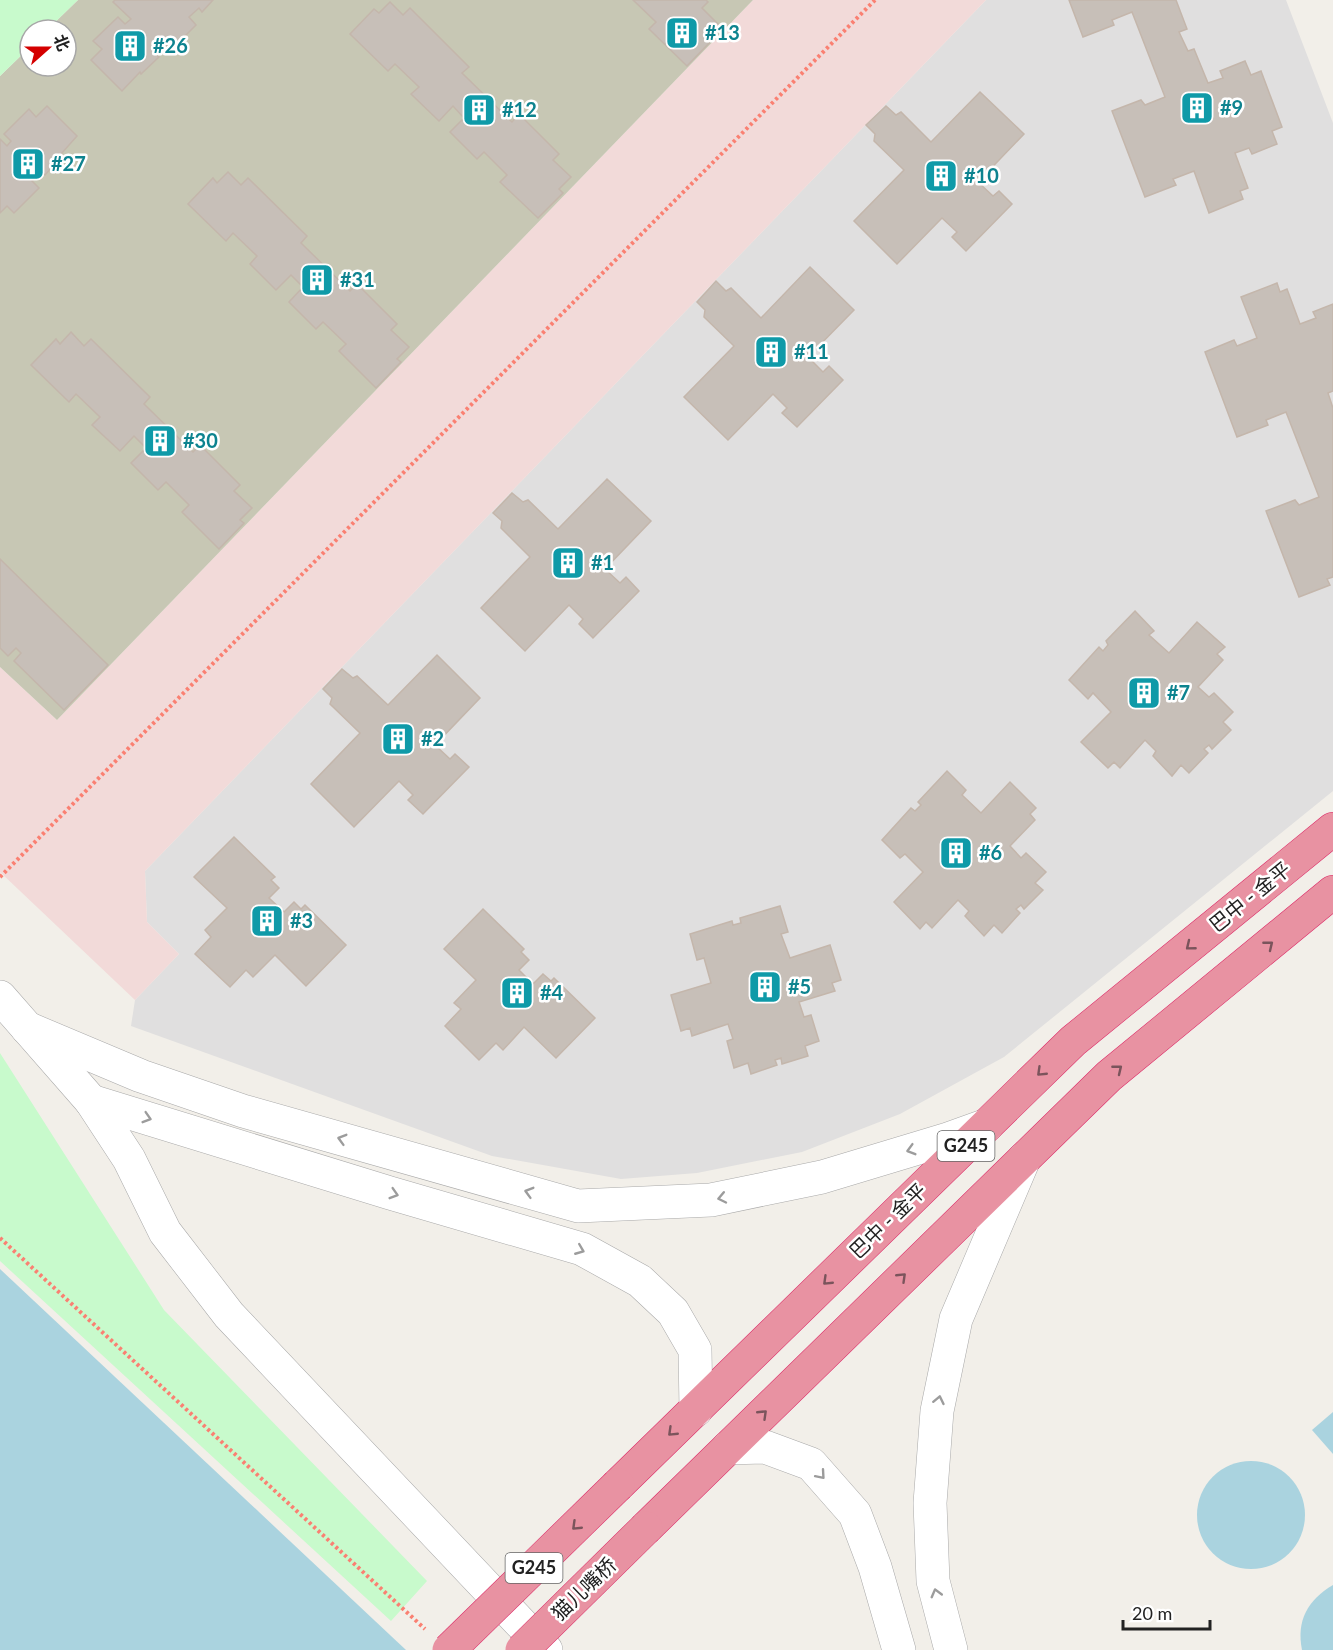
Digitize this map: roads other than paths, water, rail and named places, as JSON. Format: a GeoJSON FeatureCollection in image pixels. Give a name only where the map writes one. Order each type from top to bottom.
{"type":"FeatureCollection","features":[{"type":"Feature","properties":{"kind":"highway","name":"巴中 - 金平"},"geometry":{"type":"LineString","coordinates":[[438,1640],[618,1485],[1073,1041],[1333,829]]}},
{"type":"Feature","properties":{"kind":"highway","name":"G245"},"geometry":{"type":"LineString","coordinates":[[728,1448],[1109,1076],[1333,892]]}},
{"type":"Feature","properties":{"kind":"highway","name":"猫儿嘴桥"},"geometry":{"type":"LineString","coordinates":[[522,1650],[728,1448]]}},
{"type":"Feature","properties":{"kind":"street"},"geometry":{"type":"LineString","coordinates":[[0,997],[91,1101],[129,1159],[165,1232],[229,1315],[546,1650]]}},
{"type":"Feature","properties":{"kind":"street"},"geometry":{"type":"LineString","coordinates":[[27,1028],[141,1076],[243,1111],[578,1206],[711,1200],[822,1177],[987,1125]]}},
{"type":"Feature","properties":{"kind":"street"},"geometry":{"type":"LineString","coordinates":[[91,1101],[582,1249],[640,1281],[673,1312],[695,1350],[696,1410]]}},
{"type":"Feature","properties":{"kind":"street"},"geometry":{"type":"LineString","coordinates":[[951,1650],[933,1581],[930,1503],[937,1411],[956,1319],[1024,1159]]}},
{"type":"Feature","properties":{"kind":"street"},"geometry":{"type":"LineString","coordinates":[[728,1448],[765,1447],[811,1464],[855,1514],[875,1567],[899,1650]]}},
{"type":"Feature","properties":{"kind":"water"},"geometry":{"type":"Polygon","coordinates":[[[0,1269],[406,1650],[0,1650],[0,1269]]]}},
{"type":"Feature","properties":{"kind":"water"},"geometry":{"type":"Polygon","coordinates":[[[1333,1412],[1333,1454],[1312,1430],[1333,1412]]]}},
{"type":"Feature","properties":{"kind":"water"},"geometry":{"type":"Polygon","coordinates":[[[1251,1461],[1272,1465],[1289,1477],[1301,1494],[1305,1515],[1301,1536],[1289,1553],[1272,1565],[1251,1569],[1230,1565],[1213,1553],[1201,1536],[1197,1515],[1201,1494],[1213,1477],[1230,1465],[1251,1461]]]}},
{"type":"Feature","properties":{"kind":"water"},"geometry":{"type":"Polygon","coordinates":[[[1333,1585],[1333,1650],[1302,1650],[1301,1629],[1306,1612],[1317,1597],[1333,1585]]]}},
{"type":"Feature","properties":{"kind":"place","name":"#13"},"geometry":{"type":"Point","coordinates":[682,33]}},
{"type":"Feature","properties":{"kind":"place","name":"#26"},"geometry":{"type":"Point","coordinates":[130,46]}},
{"type":"Feature","properties":{"kind":"place","name":"#9"},"geometry":{"type":"Point","coordinates":[1197,108]}},
{"type":"Feature","properties":{"kind":"place","name":"#12"},"geometry":{"type":"Point","coordinates":[479,110]}},
{"type":"Feature","properties":{"kind":"place","name":"#27"},"geometry":{"type":"Point","coordinates":[28,164]}},
{"type":"Feature","properties":{"kind":"place","name":"#10"},"geometry":{"type":"Point","coordinates":[941,176]}},
{"type":"Feature","properties":{"kind":"place","name":"#31"},"geometry":{"type":"Point","coordinates":[317,280]}},
{"type":"Feature","properties":{"kind":"place","name":"#11"},"geometry":{"type":"Point","coordinates":[771,352]}},
{"type":"Feature","properties":{"kind":"place","name":"#30"},"geometry":{"type":"Point","coordinates":[160,441]}},
{"type":"Feature","properties":{"kind":"place","name":"#1"},"geometry":{"type":"Point","coordinates":[568,563]}},
{"type":"Feature","properties":{"kind":"place","name":"#7"},"geometry":{"type":"Point","coordinates":[1144,693]}},
{"type":"Feature","properties":{"kind":"place","name":"#2"},"geometry":{"type":"Point","coordinates":[398,739]}},
{"type":"Feature","properties":{"kind":"place","name":"#6"},"geometry":{"type":"Point","coordinates":[956,853]}},
{"type":"Feature","properties":{"kind":"place","name":"#3"},"geometry":{"type":"Point","coordinates":[267,921]}},
{"type":"Feature","properties":{"kind":"place","name":"#5"},"geometry":{"type":"Point","coordinates":[765,987]}},
{"type":"Feature","properties":{"kind":"place","name":"#4"},"geometry":{"type":"Point","coordinates":[517,993]}}]}
